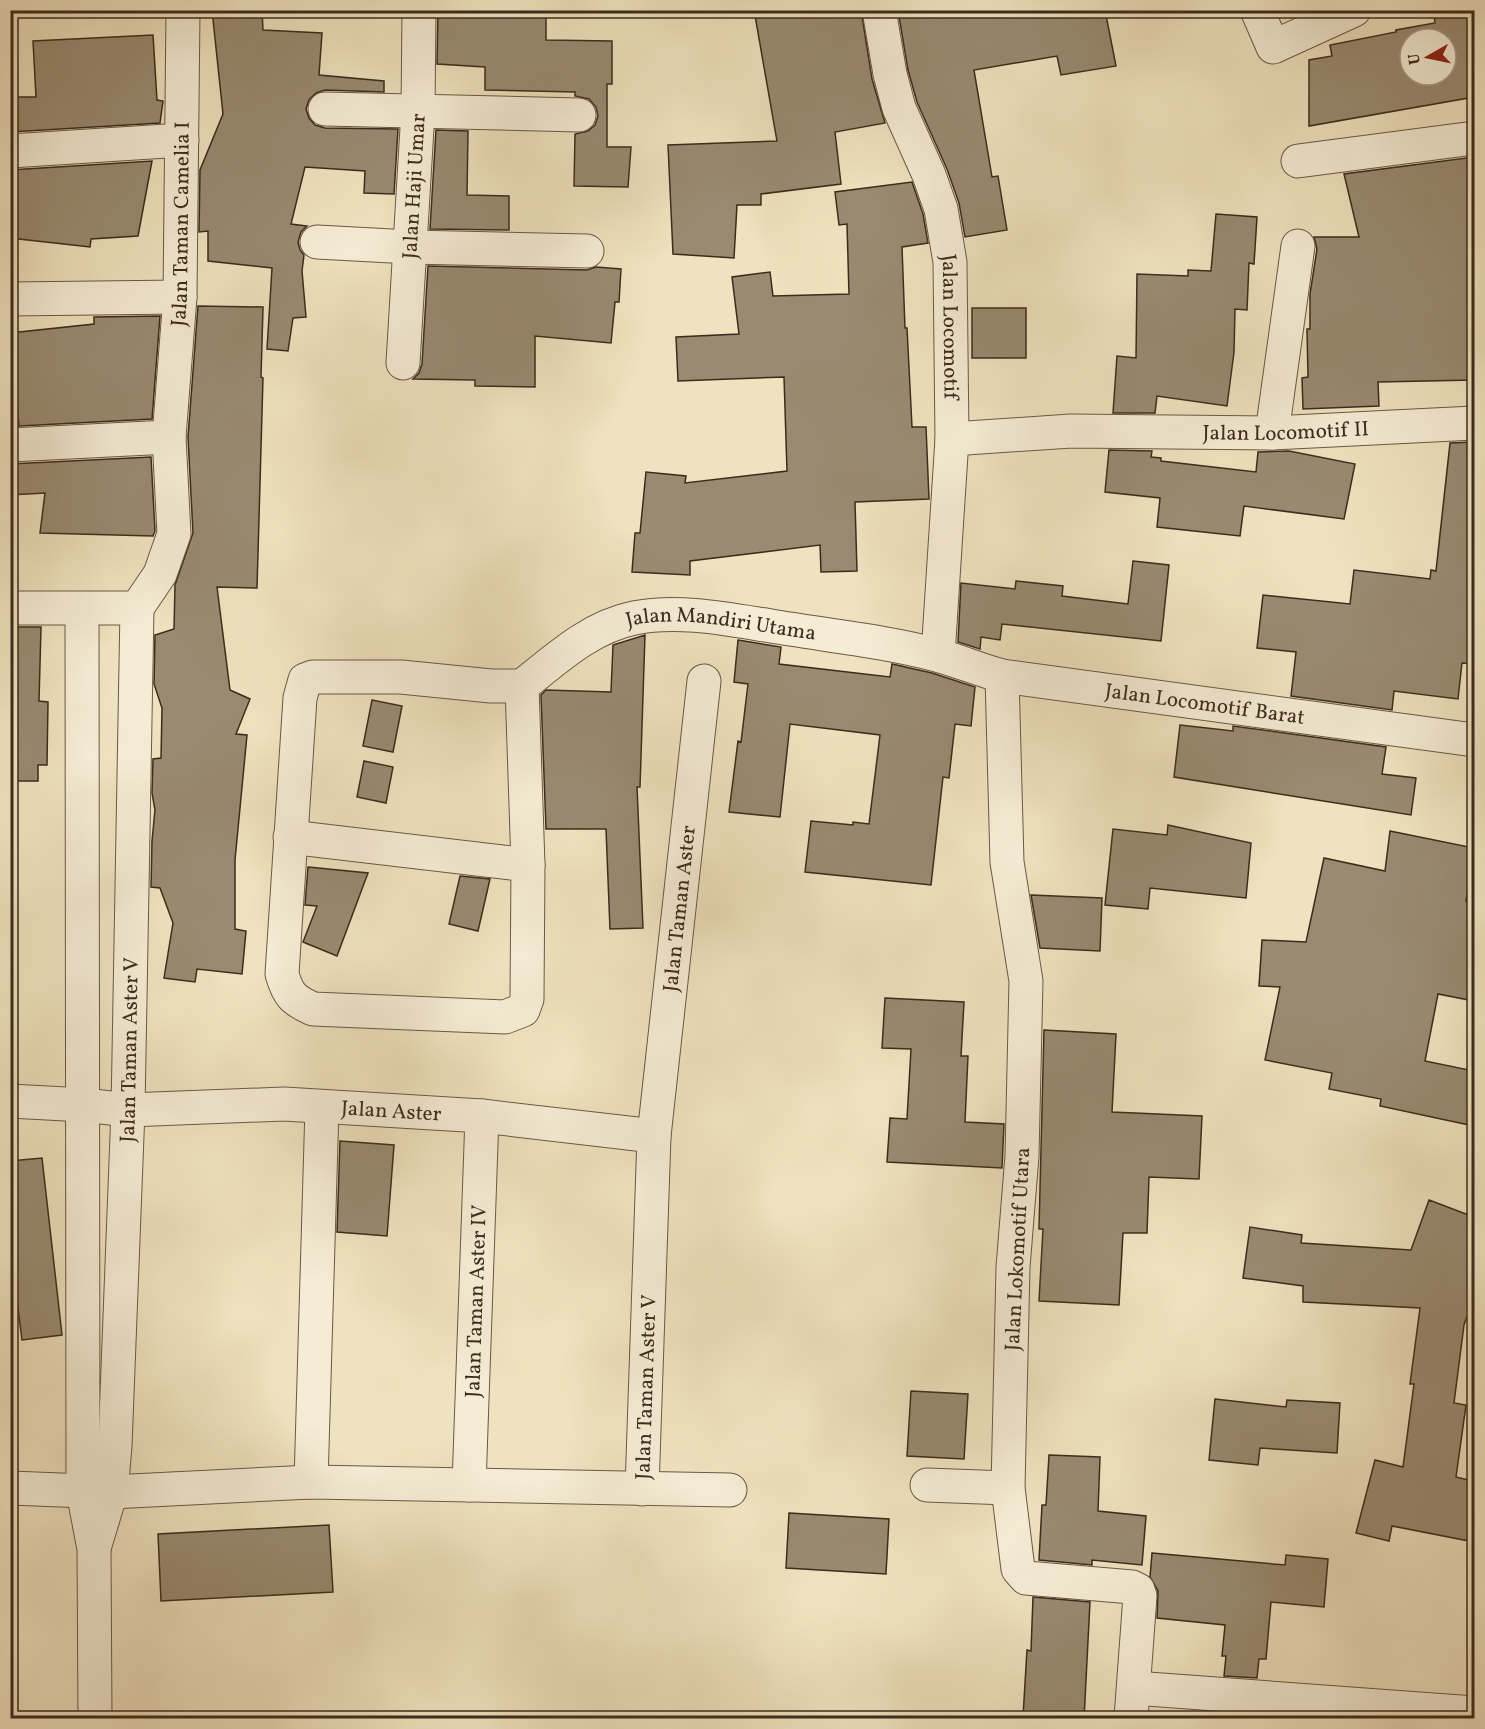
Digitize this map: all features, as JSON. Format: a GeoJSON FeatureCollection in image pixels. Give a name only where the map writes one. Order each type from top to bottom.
{"type":"FeatureCollection","features":[{"type":"Feature","properties":{"kind":"street","name":"Jalan Taman Camelia I"},"geometry":{"type":"LineString","coordinates":[[137,608],[160,574],[174,534],[169,438],[180,297],[183,10]]}},
{"type":"Feature","properties":{"kind":"street","name":"Jalan Haji Umar"},"geometry":{"type":"LineString","coordinates":[[403,363],[418,111],[419,10]]}},
{"type":"Feature","properties":{"kind":"street","name":"Jalan Locomotif"},"geometry":{"type":"LineString","coordinates":[[879,10],[890,74],[899,108],[929,175],[940,208],[950,262],[952,439],[938,655]]}},
{"type":"Feature","properties":{"kind":"street"},"geometry":{"type":"LineString","coordinates":[[1257,10],[1273,46],[1354,10]]}},
{"type":"Feature","properties":{"kind":"street"},"geometry":{"type":"LineString","coordinates":[[325,109],[579,115]]}},
{"type":"Feature","properties":{"kind":"street"},"geometry":{"type":"LineString","coordinates":[[1298,161],[1474,138]]}},
{"type":"Feature","properties":{"kind":"street"},"geometry":{"type":"LineString","coordinates":[[10,151],[182,140]]}},
{"type":"Feature","properties":{"kind":"street"},"geometry":{"type":"LineString","coordinates":[[317,242],[410,247],[587,251]]}},
{"type":"Feature","properties":{"kind":"street"},"geometry":{"type":"LineString","coordinates":[[1272,433],[1298,246]]}},
{"type":"Feature","properties":{"kind":"street"},"geometry":{"type":"LineString","coordinates":[[10,299],[180,297]]}},
{"type":"Feature","properties":{"kind":"street","name":"Jalan Locomotif II"},"geometry":{"type":"LineString","coordinates":[[952,439],[1096,431],[1272,433],[1474,423]]}},
{"type":"Feature","properties":{"kind":"street"},"geometry":{"type":"LineString","coordinates":[[10,445],[169,438]]}},
{"type":"Feature","properties":{"kind":"street"},"geometry":{"type":"LineString","coordinates":[[10,608],[137,608]]}},
{"type":"Feature","properties":{"kind":"street","name":"Jalan Taman Aster V"},"geometry":{"type":"LineString","coordinates":[[95,1719],[94,1549],[97,1492],[128,1110],[137,608]]}},
{"type":"Feature","properties":{"kind":"street","name":"Jalan Taman Aster V"},"geometry":{"type":"LineString","coordinates":[[82,609],[84,1105],[97,1492]]}},
{"type":"Feature","properties":{"kind":"street","name":"Jalan Mandiri Utama"},"geometry":{"type":"LineString","coordinates":[[522,686],[573,645],[589,636],[627,620],[653,616],[672,615],[724,619],[938,655]]}},
{"type":"Feature","properties":{"kind":"street","name":"Jalan Locomotif Barat"},"geometry":{"type":"LineString","coordinates":[[938,655],[1002,676],[1474,740]]}},
{"type":"Feature","properties":{"kind":"street","name":"Jalan Lokomotif Utara"},"geometry":{"type":"LineString","coordinates":[[1002,676],[1007,861],[1026,981],[1023,1156],[1013,1268],[1008,1488],[1018,1569],[1026,1578],[1132,1587],[1138,1590],[1140,1596],[1133,1703]]}},
{"type":"Feature","properties":{"kind":"street"},"geometry":{"type":"LineString","coordinates":[[313,677],[401,677],[491,686],[522,686],[528,865],[527,999],[523,1010],[504,1017],[313,1009],[295,1001],[286,988],[282,974],[290,837],[300,698],[305,680],[313,677]]}},
{"type":"Feature","properties":{"kind":"street","name":"Jalan Taman Aster"},"geometry":{"type":"LineString","coordinates":[[654,1136],[704,681]]}},
{"type":"Feature","properties":{"kind":"street"},"geometry":{"type":"LineString","coordinates":[[290,837],[528,865]]}},
{"type":"Feature","properties":{"kind":"street","name":"Jalan Aster"},"geometry":{"type":"LineString","coordinates":[[10,1101],[128,1110],[284,1104],[482,1116],[654,1136]]}},
{"type":"Feature","properties":{"kind":"street"},"geometry":{"type":"LineString","coordinates":[[311,1482],[322,1107]]}},
{"type":"Feature","properties":{"kind":"street","name":"Jalan Taman Aster IV"},"geometry":{"type":"LineString","coordinates":[[469,1485],[482,1116]]}},
{"type":"Feature","properties":{"kind":"street","name":"Jalan Taman Aster V"},"geometry":{"type":"LineString","coordinates":[[10,1488],[97,1492],[311,1482],[642,1489],[654,1136]]}},
{"type":"Feature","properties":{"kind":"street"},"geometry":{"type":"LineString","coordinates":[[927,1485],[1008,1488]]}},
{"type":"Feature","properties":{"kind":"street"},"geometry":{"type":"LineString","coordinates":[[642,1489],[730,1490]]}},
{"type":"Feature","properties":{"kind":"street"},"geometry":{"type":"LineString","coordinates":[[1133,1703],[1474,1713]]}},
{"type":"Feature","properties":{"kind":"building"},"geometry":{"type":"Polygon","coordinates":[[[212,10],[262,10],[263,30],[322,33],[319,75],[384,81],[384,92],[325,90],[316,93],[309,100],[306,109],[315,125],[325,128],[398,129],[394,194],[364,193],[365,171],[305,167],[291,224],[307,226],[301,232],[298,242],[304,255],[302,271],[306,317],[293,318],[288,351],[267,349],[272,268],[208,261],[208,231],[199,232],[200,170],[223,114],[212,10]]]}},
{"type":"Feature","properties":{"kind":"building"},"geometry":{"type":"Polygon","coordinates":[[[438,10],[546,10],[546,40],[612,41],[612,84],[607,84],[607,147],[631,147],[628,187],[574,186],[575,134],[588,131],[595,125],[598,116],[596,107],[589,99],[575,96],[575,92],[485,90],[485,67],[437,64],[438,10]]]}},
{"type":"Feature","properties":{"kind":"building"},"geometry":{"type":"Polygon","coordinates":[[[754,10],[861,10],[872,79],[885,123],[835,132],[841,184],[761,194],[761,205],[737,205],[734,258],[673,254],[668,145],[777,141],[754,10]]]}},
{"type":"Feature","properties":{"kind":"building"},"geometry":{"type":"Polygon","coordinates":[[[898,10],[1105,10],[1116,66],[1061,75],[1057,56],[974,70],[992,177],[998,176],[1007,230],[965,237],[959,203],[947,169],[917,102],[908,70],[898,10]]]}},
{"type":"Feature","properties":{"kind":"building"},"geometry":{"type":"Polygon","coordinates":[[[1457,10],[1471,10],[1474,31],[1474,97],[1309,126],[1309,60],[1332,56],[1330,45],[1396,32],[1398,30],[1398,87],[1458,87],[1458,27],[1413,27],[1435,23],[1434,15],[1457,10]]]}},
{"type":"Feature","properties":{"kind":"building"},"geometry":{"type":"Polygon","coordinates":[[[153,35],[157,100],[163,101],[160,123],[10,132],[10,97],[36,97],[33,41],[153,35]]]}},
{"type":"Feature","properties":{"kind":"building"},"geometry":{"type":"Polygon","coordinates":[[[436,130],[468,131],[467,195],[509,196],[509,230],[430,229],[436,130]]]}},
{"type":"Feature","properties":{"kind":"building"},"geometry":{"type":"Polygon","coordinates":[[[1474,157],[1474,380],[1378,382],[1379,406],[1303,409],[1302,378],[1308,377],[1307,329],[1310,329],[1310,294],[1317,249],[1314,237],[1359,237],[1344,174],[1474,157]]]}},
{"type":"Feature","properties":{"kind":"building"},"geometry":{"type":"Polygon","coordinates":[[[152,161],[138,236],[91,239],[90,247],[10,238],[10,170],[152,161]]]}},
{"type":"Feature","properties":{"kind":"building"},"geometry":{"type":"Polygon","coordinates":[[[912,182],[923,214],[928,243],[902,247],[905,328],[907,328],[912,427],[926,427],[929,499],[855,502],[857,571],[821,572],[820,545],[690,561],[690,575],[632,572],[635,533],[640,533],[646,472],[686,476],[685,483],[787,471],[784,377],[678,381],[676,337],[739,334],[732,277],[770,272],[773,296],[849,294],[847,224],[839,225],[835,192],[912,182]]]}},
{"type":"Feature","properties":{"kind":"building"},"geometry":{"type":"Polygon","coordinates":[[[1216,214],[1257,217],[1254,264],[1249,263],[1247,310],[1235,309],[1234,352],[1227,406],[1157,396],[1155,413],[1113,413],[1117,356],[1136,358],[1137,274],[1188,276],[1188,270],[1211,271],[1216,214]]]}},
{"type":"Feature","properties":{"kind":"building"},"geometry":{"type":"Polygon","coordinates":[[[428,266],[621,269],[619,302],[615,302],[611,343],[535,336],[535,387],[475,386],[475,380],[413,379],[419,373],[422,364],[428,266]]]}},
{"type":"Feature","properties":{"kind":"building"},"geometry":{"type":"Polygon","coordinates":[[[198,306],[263,307],[261,377],[263,378],[257,588],[217,587],[230,690],[250,699],[236,734],[247,735],[235,860],[235,929],[246,931],[242,974],[197,969],[195,982],[164,978],[173,923],[160,888],[151,887],[155,810],[152,793],[153,759],[161,758],[162,708],[154,684],[155,635],[174,629],[175,585],[193,533],[188,437],[198,306]]]}},
{"type":"Feature","properties":{"kind":"building"},"geometry":{"type":"Polygon","coordinates":[[[972,308],[1026,308],[1026,358],[972,358],[972,308]]]}},
{"type":"Feature","properties":{"kind":"building"},"geometry":{"type":"Polygon","coordinates":[[[160,316],[152,419],[19,426],[10,333],[94,324],[94,317],[160,316]]]}},
{"type":"Feature","properties":{"kind":"building"},"geometry":{"type":"Polygon","coordinates":[[[1474,442],[1474,664],[1462,663],[1458,699],[1394,691],[1392,710],[1291,696],[1296,652],[1257,648],[1263,595],[1350,604],[1354,570],[1430,579],[1431,570],[1436,571],[1450,443],[1474,442]]]}},
{"type":"Feature","properties":{"kind":"building"},"geometry":{"type":"Polygon","coordinates":[[[1109,450],[1152,451],[1151,457],[1161,458],[1161,461],[1256,472],[1258,452],[1289,451],[1355,464],[1344,519],[1244,506],[1240,536],[1157,527],[1160,498],[1105,492],[1109,450]]]}},
{"type":"Feature","properties":{"kind":"building"},"geometry":{"type":"Polygon","coordinates":[[[151,457],[155,531],[153,536],[40,533],[45,493],[10,495],[10,464],[151,457]]]}},
{"type":"Feature","properties":{"kind":"building"},"geometry":{"type":"Polygon","coordinates":[[[1133,561],[1169,565],[1161,641],[1002,624],[1000,640],[981,637],[980,649],[958,642],[961,583],[1015,589],[1016,581],[1063,586],[1062,596],[1128,604],[1133,561]]]}},
{"type":"Feature","properties":{"kind":"building"},"geometry":{"type":"Polygon","coordinates":[[[10,627],[41,627],[39,701],[48,702],[47,765],[38,765],[38,781],[10,781],[10,627]]]}},
{"type":"Feature","properties":{"kind":"building"},"geometry":{"type":"Polygon","coordinates":[[[645,635],[640,787],[637,787],[643,928],[610,929],[606,829],[546,829],[541,695],[546,690],[611,692],[613,645],[645,635]]]}},
{"type":"Feature","properties":{"kind":"building"},"geometry":{"type":"Polygon","coordinates":[[[738,640],[781,647],[779,664],[890,677],[892,664],[932,673],[975,687],[971,726],[955,724],[949,778],[943,777],[931,885],[805,872],[811,821],[853,825],[853,822],[869,824],[880,735],[790,724],[780,817],[729,812],[748,684],[734,682],[738,640]]]}},
{"type":"Feature","properties":{"kind":"building"},"geometry":{"type":"Polygon","coordinates":[[[372,700],[402,706],[393,752],[363,746],[372,700]]]}},
{"type":"Feature","properties":{"kind":"building"},"geometry":{"type":"Polygon","coordinates":[[[1180,725],[1233,731],[1233,726],[1386,747],[1382,774],[1416,778],[1411,815],[1174,777],[1180,725]]]}},
{"type":"Feature","properties":{"kind":"building"},"geometry":{"type":"Polygon","coordinates":[[[364,761],[393,767],[386,803],[357,797],[364,761]]]}},
{"type":"Feature","properties":{"kind":"building"},"geometry":{"type":"Polygon","coordinates":[[[1168,825],[1251,843],[1246,898],[1150,888],[1148,909],[1105,905],[1113,829],[1167,835],[1168,825]]]}},
{"type":"Feature","properties":{"kind":"building"},"geometry":{"type":"Polygon","coordinates":[[[1390,831],[1474,848],[1466,901],[1474,903],[1474,1001],[1438,994],[1425,1061],[1474,1071],[1474,1126],[1380,1106],[1381,1099],[1329,1089],[1332,1073],[1265,1060],[1280,987],[1259,986],[1262,940],[1306,942],[1324,858],[1385,871],[1390,831]]]}},
{"type":"Feature","properties":{"kind":"building"},"geometry":{"type":"Polygon","coordinates":[[[308,867],[368,873],[337,956],[303,942],[317,906],[305,905],[308,867]]]}},
{"type":"Feature","properties":{"kind":"building"},"geometry":{"type":"Polygon","coordinates":[[[460,876],[490,879],[478,931],[449,924],[460,876]]]}},
{"type":"Feature","properties":{"kind":"building"},"geometry":{"type":"Polygon","coordinates":[[[1031,895],[1102,898],[1100,951],[1040,948],[1031,895]]]}},
{"type":"Feature","properties":{"kind":"building"},"geometry":{"type":"Polygon","coordinates":[[[885,998],[964,1002],[961,1056],[968,1056],[965,1122],[1004,1124],[1002,1168],[887,1162],[890,1118],[907,1119],[911,1049],[882,1048],[885,998]]]}},
{"type":"Feature","properties":{"kind":"building"},"geometry":{"type":"Polygon","coordinates":[[[1044,1030],[1116,1034],[1112,1112],[1202,1116],[1199,1179],[1149,1177],[1147,1233],[1123,1233],[1119,1305],[1039,1301],[1043,1229],[1039,1229],[1044,1030]]]}},
{"type":"Feature","properties":{"kind":"building"},"geometry":{"type":"Polygon","coordinates":[[[340,1141],[394,1145],[387,1236],[337,1232],[340,1141]]]}},
{"type":"Feature","properties":{"kind":"building"},"geometry":{"type":"Polygon","coordinates":[[[42,1158],[62,1335],[22,1340],[10,1245],[10,1161],[42,1158]]]}},
{"type":"Feature","properties":{"kind":"building"},"geometry":{"type":"Polygon","coordinates":[[[1429,1200],[1474,1217],[1474,1297],[1464,1325],[1454,1403],[1466,1405],[1456,1477],[1473,1481],[1469,1504],[1474,1505],[1474,1542],[1392,1526],[1389,1541],[1356,1533],[1375,1460],[1403,1467],[1414,1384],[1410,1384],[1420,1308],[1303,1302],[1303,1286],[1243,1278],[1250,1227],[1302,1235],[1301,1243],[1411,1250],[1429,1200]]]}},
{"type":"Feature","properties":{"kind":"building"},"geometry":{"type":"Polygon","coordinates":[[[911,1391],[968,1394],[964,1459],[907,1456],[911,1391]]]}},
{"type":"Feature","properties":{"kind":"building"},"geometry":{"type":"Polygon","coordinates":[[[1215,1399],[1286,1407],[1287,1400],[1340,1403],[1337,1453],[1260,1448],[1258,1465],[1209,1460],[1215,1399]]]}},
{"type":"Feature","properties":{"kind":"building"},"geometry":{"type":"Polygon","coordinates":[[[1049,1455],[1100,1457],[1098,1511],[1146,1516],[1142,1565],[1092,1560],[1092,1565],[1039,1560],[1042,1505],[1046,1505],[1049,1455]]]}},
{"type":"Feature","properties":{"kind":"building"},"geometry":{"type":"Polygon","coordinates":[[[789,1513],[889,1519],[886,1574],[786,1568],[789,1513]]]}},
{"type":"Feature","properties":{"kind":"building"},"geometry":{"type":"Polygon","coordinates":[[[329,1525],[333,1592],[161,1601],[158,1534],[329,1525]]]}},
{"type":"Feature","properties":{"kind":"building"},"geometry":{"type":"Polygon","coordinates":[[[1152,1553],[1285,1565],[1286,1555],[1328,1559],[1324,1607],[1271,1602],[1266,1659],[1259,1659],[1257,1678],[1224,1676],[1226,1656],[1222,1656],[1225,1625],[1157,1618],[1158,1591],[1150,1577],[1152,1553]]]}},
{"type":"Feature","properties":{"kind":"building"},"geometry":{"type":"Polygon","coordinates":[[[1033,1597],[1090,1602],[1084,1719],[1023,1717],[1027,1650],[1031,1651],[1033,1597]]]}},
{"type":"Feature","properties":{"kind":"building"},"geometry":{"type":"Polygon","coordinates":[[[1221,1713],[1254,1716],[1254,1719],[1220,1719],[1221,1713]]]}}]}
